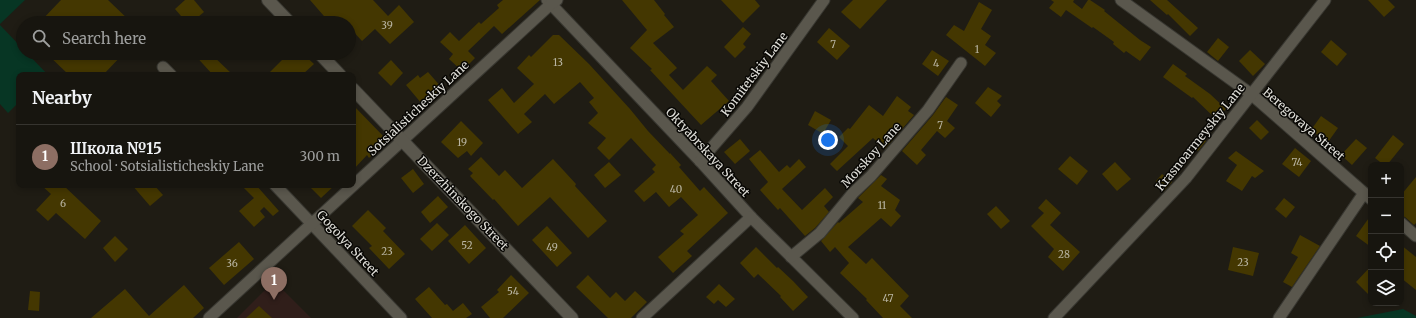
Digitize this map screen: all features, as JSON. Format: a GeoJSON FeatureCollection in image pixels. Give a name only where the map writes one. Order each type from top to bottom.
{"type":"FeatureCollection","features":[{"type":"Feature","properties":{"kind":"street"},"geometry":{"type":"LineString","coordinates":[[268,0],[283,16]]}},
{"type":"Feature","properties":{"kind":"street","name":"Komitetskiy Lane"},"geometry":{"type":"LineString","coordinates":[[700,161],[747,107],[824,0]]}},
{"type":"Feature","properties":{"kind":"street","name":"Beregovaya Street"},"geometry":{"type":"LineString","coordinates":[[1121,0],[1251,94],[1367,196]]}},
{"type":"Feature","properties":{"kind":"street","name":"Krasnoarmeyskiy Lane"},"geometry":{"type":"LineString","coordinates":[[1054,318],[1186,178],[1325,0]]}},
{"type":"Feature","properties":{"kind":"street","name":"Oktyabrskaya Street"},"geometry":{"type":"LineString","coordinates":[[552,1],[750,217],[853,318]]}},
{"type":"Feature","properties":{"kind":"street","name":"Sotsialisticheskiy Lane"},"geometry":{"type":"LineString","coordinates":[[356,183],[552,1]]}},
{"type":"Feature","properties":{"kind":"street"},"geometry":{"type":"LineString","coordinates":[[326,60],[337,72]]}},
{"type":"Feature","properties":{"kind":"street","name":"Morskoy Lane"},"geometry":{"type":"LineString","coordinates":[[791,257],[820,233],[853,193],[871,176],[928,110],[961,63]]}},
{"type":"Feature","properties":{"kind":"street"},"geometry":{"type":"LineString","coordinates":[[163,66],[168,72]]}},
{"type":"Feature","properties":{"kind":"street","name":"Dzerzhinskogo Street"},"geometry":{"type":"LineString","coordinates":[[356,92],[572,318]]}},
{"type":"Feature","properties":{"kind":"street","name":"Gogolya Street"},"geometry":{"type":"LineString","coordinates":[[278,188],[401,318]]}},
{"type":"Feature","properties":{"kind":"street","name":"Sotsialisticheskiy Lane"},"geometry":{"type":"LineString","coordinates":[[209,318],[351,188]]}},
{"type":"Feature","properties":{"kind":"street"},"geometry":{"type":"LineString","coordinates":[[1279,318],[1367,196]]}},
{"type":"Feature","properties":{"kind":"street"},"geometry":{"type":"LineString","coordinates":[[642,318],[750,217]]}},
{"type":"Feature","properties":{"kind":"street"},"geometry":{"type":"LineString","coordinates":[[1404,226],[1416,236]]}},
{"type":"Feature","properties":{"kind":"shaded area"},"geometry":{"type":"Polygon","coordinates":[[[274,281],[311,318],[237,318],[274,281]]]}},
{"type":"Feature","properties":{"kind":"green space"},"geometry":{"type":"Polygon","coordinates":[[[0,0],[25,0],[0,24],[0,0]]]}},
{"type":"Feature","properties":{"kind":"green space"},"geometry":{"type":"Polygon","coordinates":[[[0,25],[16,42],[16,60],[34,60],[45,72],[16,72],[16,105],[8,113],[0,104],[0,25]]]}},
{"type":"Feature","properties":{"kind":"green space"},"geometry":{"type":"Polygon","coordinates":[[[1403,309],[1416,316],[1416,318],[1357,318],[1403,309]]]}},
{"type":"Feature","properties":{"kind":"building"},"geometry":{"type":"Polygon","coordinates":[[[61,0],[108,0],[125,16],[46,16],[61,0]]]}},
{"type":"Feature","properties":{"kind":"building"},"geometry":{"type":"Polygon","coordinates":[[[185,0],[194,0],[204,12],[199,16],[181,16],[175,9],[185,0]]]}},
{"type":"Feature","properties":{"kind":"building"},"geometry":{"type":"Polygon","coordinates":[[[310,0],[373,0],[388,16],[399,5],[414,22],[390,44],[375,29],[362,41],[356,35],[356,16],[324,16],[310,0]]]}},
{"type":"Feature","properties":{"kind":"building"},"geometry":{"type":"Polygon","coordinates":[[[503,0],[540,0],[502,34],[494,26],[468,51],[475,58],[462,71],[449,59],[453,54],[440,42],[450,32],[459,41],[479,22],[481,24],[499,8],[497,5],[503,0]]]}},
{"type":"Feature","properties":{"kind":"building"},"geometry":{"type":"Polygon","coordinates":[[[622,0],[654,0],[674,27],[653,43],[677,68],[669,75],[683,90],[707,66],[717,75],[711,81],[729,101],[701,125],[650,70],[652,69],[630,48],[647,30],[622,0]]]}},
{"type":"Feature","properties":{"kind":"building"},"geometry":{"type":"Polygon","coordinates":[[[721,0],[755,0],[760,6],[743,23],[721,0]]]}},
{"type":"Feature","properties":{"kind":"building"},"geometry":{"type":"Polygon","coordinates":[[[853,0],[887,0],[860,29],[841,12],[853,0]]]}},
{"type":"Feature","properties":{"kind":"building"},"geometry":{"type":"Polygon","coordinates":[[[1051,0],[1074,0],[1073,2],[1082,9],[1088,0],[1090,0],[1105,10],[1104,11],[1140,40],[1151,47],[1140,61],[1126,51],[1124,53],[1113,44],[1114,42],[1066,10],[1061,17],[1049,8],[1054,2],[1051,0]]]}},
{"type":"Feature","properties":{"kind":"building"},"geometry":{"type":"Polygon","coordinates":[[[1150,0],[1167,0],[1198,28],[1190,36],[1168,14],[1167,15],[1150,0]]]}},
{"type":"Feature","properties":{"kind":"building"},"geometry":{"type":"Polygon","coordinates":[[[1368,0],[1388,0],[1395,7],[1384,17],[1368,0]]]}},
{"type":"Feature","properties":{"kind":"building"},"geometry":{"type":"Polygon","coordinates":[[[979,2],[992,10],[981,29],[991,36],[985,45],[996,53],[985,66],[946,35],[954,25],[964,31],[979,2]]]}},
{"type":"Feature","properties":{"kind":"building"},"geometry":{"type":"Polygon","coordinates":[[[743,27],[751,34],[743,44],[746,47],[735,58],[724,47],[743,27]]]}},
{"type":"Feature","properties":{"kind":"building"},"geometry":{"type":"Polygon","coordinates":[[[829,28],[850,46],[837,60],[817,42],[829,28]]]}},
{"type":"Feature","properties":{"kind":"building"},"geometry":{"type":"Polygon","coordinates":[[[553,35],[559,35],[589,64],[648,131],[681,165],[679,167],[700,191],[704,187],[728,213],[687,251],[692,256],[673,273],[658,257],[684,234],[680,231],[698,215],[681,197],[669,207],[656,192],[644,202],[634,191],[655,172],[652,169],[656,165],[631,138],[609,160],[597,148],[606,138],[588,123],[598,113],[589,102],[594,98],[580,82],[554,104],[545,94],[524,114],[532,122],[518,134],[488,100],[502,88],[514,103],[534,84],[517,68],[529,55],[531,57],[553,35]]]}},
{"type":"Feature","properties":{"kind":"building"},"geometry":{"type":"Polygon","coordinates":[[[1218,38],[1229,47],[1218,61],[1207,52],[1218,38]]]}},
{"type":"Feature","properties":{"kind":"building"},"geometry":{"type":"Polygon","coordinates":[[[1331,40],[1347,54],[1337,66],[1321,52],[1331,40]]]}},
{"type":"Feature","properties":{"kind":"building"},"geometry":{"type":"Polygon","coordinates":[[[932,50],[949,61],[938,76],[922,64],[932,50]]]}},
{"type":"Feature","properties":{"kind":"building"},"geometry":{"type":"Polygon","coordinates":[[[1250,50],[1265,64],[1253,76],[1239,61],[1250,50]]]}},
{"type":"Feature","properties":{"kind":"building"},"geometry":{"type":"Polygon","coordinates":[[[53,60],[117,60],[106,72],[66,72],[53,60]]]}},
{"type":"Feature","properties":{"kind":"building"},"geometry":{"type":"Polygon","coordinates":[[[199,60],[217,60],[230,72],[210,72],[199,60]]]}},
{"type":"Feature","properties":{"kind":"building"},"geometry":{"type":"Polygon","coordinates":[[[282,60],[310,60],[314,64],[305,72],[270,72],[282,60]]]}},
{"type":"Feature","properties":{"kind":"building"},"geometry":{"type":"Polygon","coordinates":[[[391,60],[403,73],[391,86],[378,73],[391,60]]]}},
{"type":"Feature","properties":{"kind":"building"},"geometry":{"type":"Polygon","coordinates":[[[1173,64],[1187,74],[1185,76],[1210,94],[1226,109],[1216,119],[1193,97],[1192,98],[1163,77],[1173,64]]]}},
{"type":"Feature","properties":{"kind":"building"},"geometry":{"type":"Polygon","coordinates":[[[428,72],[442,88],[422,104],[406,85],[418,75],[420,78],[428,72]]]}},
{"type":"Feature","properties":{"kind":"building"},"geometry":{"type":"Polygon","coordinates":[[[988,87],[1002,96],[997,101],[1001,105],[991,117],[975,103],[988,87]]]}},
{"type":"Feature","properties":{"kind":"building"},"geometry":{"type":"Polygon","coordinates":[[[897,96],[911,107],[908,111],[914,115],[885,149],[873,138],[837,171],[830,164],[848,146],[839,137],[848,128],[850,129],[869,105],[883,116],[897,96]]]}},
{"type":"Feature","properties":{"kind":"building"},"geometry":{"type":"Polygon","coordinates":[[[946,97],[958,105],[947,121],[955,128],[945,138],[937,131],[921,150],[926,155],[917,165],[902,151],[933,115],[946,97]]]}},
{"type":"Feature","properties":{"kind":"building"},"geometry":{"type":"Polygon","coordinates":[[[356,108],[387,140],[369,158],[367,155],[356,167],[356,108]]]}},
{"type":"Feature","properties":{"kind":"building"},"geometry":{"type":"Polygon","coordinates":[[[815,111],[831,120],[824,132],[820,132],[808,125],[815,111]]]}},
{"type":"Feature","properties":{"kind":"building"},"geometry":{"type":"Polygon","coordinates":[[[1321,116],[1338,128],[1328,142],[1311,130],[1321,116]]]}},
{"type":"Feature","properties":{"kind":"building"},"geometry":{"type":"Polygon","coordinates":[[[1257,120],[1269,132],[1261,140],[1249,128],[1257,120]]]}},
{"type":"Feature","properties":{"kind":"building"},"geometry":{"type":"Polygon","coordinates":[[[461,121],[483,143],[471,156],[467,151],[458,158],[441,142],[461,121]]]}},
{"type":"Feature","properties":{"kind":"building"},"geometry":{"type":"Polygon","coordinates":[[[1200,134],[1206,141],[1198,151],[1191,144],[1200,134]]]}},
{"type":"Feature","properties":{"kind":"building"},"geometry":{"type":"Polygon","coordinates":[[[1393,135],[1404,144],[1389,162],[1380,162],[1375,158],[1393,135]]]}},
{"type":"Feature","properties":{"kind":"building"},"geometry":{"type":"Polygon","coordinates":[[[740,139],[750,151],[735,164],[724,152],[740,139]]]}},
{"type":"Feature","properties":{"kind":"building"},"geometry":{"type":"Polygon","coordinates":[[[1356,139],[1367,148],[1352,165],[1341,155],[1356,139]]]}},
{"type":"Feature","properties":{"kind":"building"},"geometry":{"type":"Polygon","coordinates":[[[1295,148],[1311,161],[1299,177],[1282,164],[1295,148]]]}},
{"type":"Feature","properties":{"kind":"building"},"geometry":{"type":"Polygon","coordinates":[[[760,150],[779,172],[787,165],[790,168],[799,159],[806,167],[782,189],[802,210],[825,188],[833,197],[824,206],[829,212],[815,228],[805,236],[780,208],[778,210],[760,190],[768,182],[749,159],[760,150]]]}},
{"type":"Feature","properties":{"kind":"building"},"geometry":{"type":"Polygon","coordinates":[[[1236,151],[1264,171],[1255,178],[1252,176],[1242,191],[1226,181],[1237,165],[1228,158],[1236,151]]]}},
{"type":"Feature","properties":{"kind":"building"},"geometry":{"type":"Polygon","coordinates":[[[1070,156],[1088,171],[1077,185],[1058,169],[1070,156]]]}},
{"type":"Feature","properties":{"kind":"building"},"geometry":{"type":"Polygon","coordinates":[[[481,157],[499,176],[505,170],[522,188],[553,159],[607,221],[588,238],[550,197],[518,226],[494,199],[493,200],[470,176],[473,173],[468,169],[481,157]]]}},
{"type":"Feature","properties":{"kind":"building"},"geometry":{"type":"Polygon","coordinates":[[[609,162],[621,175],[605,188],[594,175],[609,162]]]}},
{"type":"Feature","properties":{"kind":"building"},"geometry":{"type":"Polygon","coordinates":[[[1115,162],[1131,179],[1117,191],[1102,174],[1115,162]]]}},
{"type":"Feature","properties":{"kind":"building"},"geometry":{"type":"Polygon","coordinates":[[[413,169],[424,184],[413,193],[401,178],[413,169]]]}},
{"type":"Feature","properties":{"kind":"building"},"geometry":{"type":"Polygon","coordinates":[[[1162,174],[1172,182],[1163,192],[1156,185],[1156,181],[1162,174]]]}},
{"type":"Feature","properties":{"kind":"building"},"geometry":{"type":"Polygon","coordinates":[[[881,175],[887,179],[881,186],[900,200],[895,210],[901,216],[891,227],[881,218],[848,247],[866,264],[872,258],[909,296],[900,306],[912,318],[883,318],[866,300],[867,299],[840,273],[849,263],[835,247],[830,252],[821,241],[838,222],[839,223],[863,202],[858,198],[881,175]]]}},
{"type":"Feature","properties":{"kind":"building"},"geometry":{"type":"Polygon","coordinates":[[[1416,177],[1416,223],[1414,225],[1404,217],[1404,191],[1416,177]]]}},
{"type":"Feature","properties":{"kind":"building"},"geometry":{"type":"Polygon","coordinates":[[[44,188],[66,188],[101,221],[85,239],[56,213],[48,221],[36,210],[51,194],[44,188]]]}},
{"type":"Feature","properties":{"kind":"building"},"geometry":{"type":"Polygon","coordinates":[[[135,188],[157,188],[163,195],[150,206],[135,188]]]}},
{"type":"Feature","properties":{"kind":"building"},"geometry":{"type":"Polygon","coordinates":[[[244,188],[259,188],[279,211],[273,216],[264,207],[260,211],[265,217],[254,227],[239,211],[254,198],[244,188]]]}},
{"type":"Feature","properties":{"kind":"building"},"geometry":{"type":"Polygon","coordinates":[[[311,188],[332,188],[321,198],[311,188]]]}},
{"type":"Feature","properties":{"kind":"building"},"geometry":{"type":"Polygon","coordinates":[[[438,196],[448,207],[430,223],[421,212],[438,196]]]}},
{"type":"Feature","properties":{"kind":"building"},"geometry":{"type":"Polygon","coordinates":[[[1284,198],[1295,207],[1286,218],[1275,209],[1284,198]]]}},
{"type":"Feature","properties":{"kind":"building"},"geometry":{"type":"Polygon","coordinates":[[[1046,199],[1061,213],[1050,225],[1080,252],[1063,271],[1048,257],[1054,249],[1031,226],[1044,213],[1038,208],[1046,199]]]}},
{"type":"Feature","properties":{"kind":"building"},"geometry":{"type":"Polygon","coordinates":[[[996,206],[1010,221],[1001,229],[987,214],[996,206]]]}},
{"type":"Feature","properties":{"kind":"building"},"geometry":{"type":"Polygon","coordinates":[[[368,210],[386,228],[383,231],[405,254],[389,269],[369,248],[372,246],[352,226],[368,210]]]}},
{"type":"Feature","properties":{"kind":"building"},"geometry":{"type":"Polygon","coordinates":[[[1368,219],[1368,245],[1356,236],[1368,219]]]}},
{"type":"Feature","properties":{"kind":"building"},"geometry":{"type":"Polygon","coordinates":[[[437,223],[449,235],[432,251],[420,239],[437,223]]]}},
{"type":"Feature","properties":{"kind":"building"},"geometry":{"type":"Polygon","coordinates":[[[465,225],[486,248],[469,264],[448,241],[465,225]]]}},
{"type":"Feature","properties":{"kind":"building"},"geometry":{"type":"Polygon","coordinates":[[[547,226],[572,253],[557,267],[532,240],[547,226]]]}},
{"type":"Feature","properties":{"kind":"building"},"geometry":{"type":"Polygon","coordinates":[[[1300,235],[1320,246],[1292,287],[1283,282],[1298,257],[1291,253],[1300,235]]]}},
{"type":"Feature","properties":{"kind":"building"},"geometry":{"type":"Polygon","coordinates":[[[115,236],[128,249],[115,262],[103,248],[115,236]]]}},
{"type":"Feature","properties":{"kind":"building"},"geometry":{"type":"Polygon","coordinates":[[[239,242],[254,259],[224,285],[209,268],[239,242]]]}},
{"type":"Feature","properties":{"kind":"building"},"geometry":{"type":"Polygon","coordinates":[[[756,247],[808,297],[793,311],[780,297],[781,296],[758,274],[754,278],[740,263],[756,247]]]}},
{"type":"Feature","properties":{"kind":"building"},"geometry":{"type":"Polygon","coordinates":[[[1233,247],[1259,253],[1253,276],[1228,270],[1233,247]]]}},
{"type":"Feature","properties":{"kind":"building"},"geometry":{"type":"Polygon","coordinates":[[[1404,247],[1416,257],[1416,290],[1404,280],[1404,247]]]}},
{"type":"Feature","properties":{"kind":"building"},"geometry":{"type":"Polygon","coordinates":[[[1368,269],[1368,294],[1356,282],[1368,269]]]}},
{"type":"Feature","properties":{"kind":"building"},"geometry":{"type":"Polygon","coordinates":[[[511,275],[529,293],[503,318],[490,318],[481,307],[499,292],[497,290],[511,275]]]}},
{"type":"Feature","properties":{"kind":"building"},"geometry":{"type":"Polygon","coordinates":[[[588,275],[610,298],[616,292],[625,301],[635,291],[647,302],[631,318],[608,318],[576,287],[588,275]]]}},
{"type":"Feature","properties":{"kind":"building"},"geometry":{"type":"Polygon","coordinates":[[[719,284],[735,299],[726,307],[718,300],[714,304],[706,297],[719,284]]]}},
{"type":"Feature","properties":{"kind":"building"},"geometry":{"type":"Polygon","coordinates":[[[184,285],[204,308],[193,318],[91,318],[125,289],[149,316],[184,285]]]}},
{"type":"Feature","properties":{"kind":"building"},"geometry":{"type":"Polygon","coordinates":[[[429,287],[445,305],[447,304],[453,311],[463,303],[472,314],[466,318],[432,318],[415,299],[429,287]]]}},
{"type":"Feature","properties":{"kind":"building"},"geometry":{"type":"Polygon","coordinates":[[[30,291],[40,292],[39,311],[28,310],[30,291]]]}},
{"type":"Feature","properties":{"kind":"building"},"geometry":{"type":"Polygon","coordinates":[[[259,306],[272,318],[246,318],[259,306]]]}},
{"type":"Feature","properties":{"kind":"place","name":"Школа №15"},"geometry":{"type":"Point","coordinates":[274,300]}}]}
